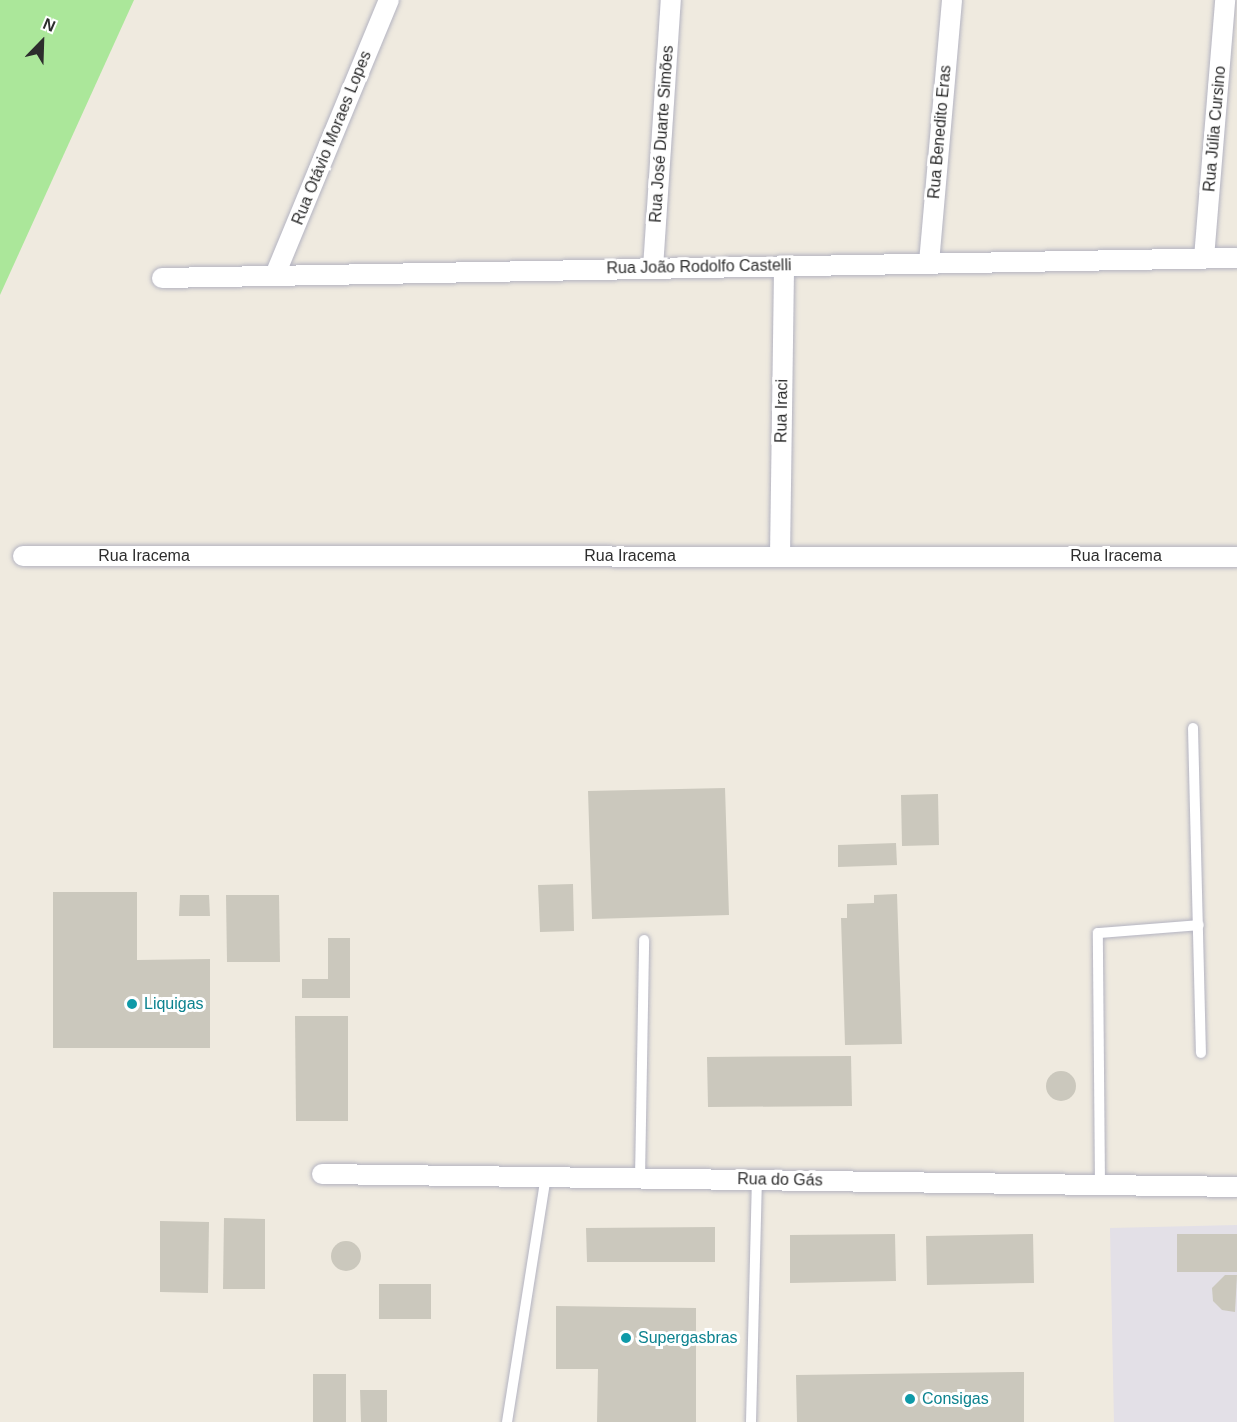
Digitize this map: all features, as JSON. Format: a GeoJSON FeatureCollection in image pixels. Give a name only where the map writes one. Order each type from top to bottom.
{"type":"FeatureCollection","features":[{"type":"Feature","properties":{"kind":"street","name":"Rua Otávio Moraes Lopes"},"geometry":{"type":"LineString","coordinates":[[276,275],[389,0]]}},
{"type":"Feature","properties":{"kind":"street","name":"Rua José Duarte Simões"},"geometry":{"type":"LineString","coordinates":[[653,268],[671,0]]}},
{"type":"Feature","properties":{"kind":"street","name":"Rua Benedito Eras"},"geometry":{"type":"LineString","coordinates":[[929,263],[952,0]]}},
{"type":"Feature","properties":{"kind":"street","name":"Rua Júlia Cursino"},"geometry":{"type":"LineString","coordinates":[[1204,258],[1225,0]]}},
{"type":"Feature","properties":{"kind":"street","name":"Rua João Rodolfo Castelli"},"geometry":{"type":"LineString","coordinates":[[162,278],[1237,258]]}},
{"type":"Feature","properties":{"kind":"street","name":"Rua Iraci"},"geometry":{"type":"LineString","coordinates":[[780,556],[784,266]]}},
{"type":"Feature","properties":{"kind":"street","name":"Rua Iracema"},"geometry":{"type":"LineString","coordinates":[[23,556],[1237,556]]}},
{"type":"Feature","properties":{"kind":"street","name":"Rua do Gás"},"geometry":{"type":"LineString","coordinates":[[322,1173],[1237,1187]]}},
{"type":"Feature","properties":{"kind":"lane"},"geometry":{"type":"LineString","coordinates":[[1193,728],[1202,1053]]}},
{"type":"Feature","properties":{"kind":"lane"},"geometry":{"type":"LineString","coordinates":[[1100,1185],[1098,933],[1199,925]]}},
{"type":"Feature","properties":{"kind":"lane"},"geometry":{"type":"LineString","coordinates":[[640,1178],[644,940]]}},
{"type":"Feature","properties":{"kind":"lane"},"geometry":{"type":"LineString","coordinates":[[507,1422],[546,1177]]}},
{"type":"Feature","properties":{"kind":"lane"},"geometry":{"type":"LineString","coordinates":[[751,1422],[757,1180]]}},
{"type":"Feature","properties":{"kind":"shaded area"},"geometry":{"type":"Polygon","coordinates":[[[1237,1225],[1237,1422],[1114,1422],[1110,1228],[1237,1225]]]}},
{"type":"Feature","properties":{"kind":"green space"},"geometry":{"type":"Polygon","coordinates":[[[0,0],[134,0],[0,295],[0,0]]]}},
{"type":"Feature","properties":{"kind":"building"},"geometry":{"type":"Polygon","coordinates":[[[725,788],[729,915],[592,919],[588,791],[725,788]]]}},
{"type":"Feature","properties":{"kind":"building"},"geometry":{"type":"Polygon","coordinates":[[[938,794],[939,845],[902,846],[901,795],[938,794]]]}},
{"type":"Feature","properties":{"kind":"building"},"geometry":{"type":"Polygon","coordinates":[[[896,843],[897,865],[838,867],[838,845],[896,843]]]}},
{"type":"Feature","properties":{"kind":"building"},"geometry":{"type":"Polygon","coordinates":[[[573,884],[574,931],[540,932],[538,885],[573,884]]]}},
{"type":"Feature","properties":{"kind":"building","name":"Liquigas"},"geometry":{"type":"Polygon","coordinates":[[[53,892],[137,892],[137,960],[210,959],[210,1048],[53,1048],[53,892]]]}},
{"type":"Feature","properties":{"kind":"building"},"geometry":{"type":"Polygon","coordinates":[[[897,894],[902,1044],[845,1045],[841,918],[847,918],[847,904],[874,903],[874,895],[897,894]]]}},
{"type":"Feature","properties":{"kind":"building"},"geometry":{"type":"Polygon","coordinates":[[[180,895],[209,895],[210,916],[179,916],[180,895]]]}},
{"type":"Feature","properties":{"kind":"building"},"geometry":{"type":"Polygon","coordinates":[[[226,895],[279,895],[280,962],[227,962],[226,895]]]}},
{"type":"Feature","properties":{"kind":"building"},"geometry":{"type":"Polygon","coordinates":[[[328,938],[350,938],[350,998],[302,998],[302,979],[328,979],[328,938]]]}},
{"type":"Feature","properties":{"kind":"building"},"geometry":{"type":"Polygon","coordinates":[[[295,1016],[348,1016],[348,1121],[296,1121],[295,1016]]]}},
{"type":"Feature","properties":{"kind":"building"},"geometry":{"type":"Polygon","coordinates":[[[851,1056],[852,1106],[708,1107],[707,1057],[851,1056]]]}},
{"type":"Feature","properties":{"kind":"building"},"geometry":{"type":"Polygon","coordinates":[[[1061,1071],[1072,1075],[1076,1086],[1072,1097],[1061,1101],[1050,1097],[1046,1086],[1050,1075],[1061,1071]]]}},
{"type":"Feature","properties":{"kind":"building"},"geometry":{"type":"Polygon","coordinates":[[[224,1218],[265,1219],[265,1289],[223,1289],[224,1218]]]}},
{"type":"Feature","properties":{"kind":"building"},"geometry":{"type":"Polygon","coordinates":[[[160,1221],[209,1222],[208,1293],[160,1292],[160,1221]]]}},
{"type":"Feature","properties":{"kind":"building"},"geometry":{"type":"Polygon","coordinates":[[[715,1227],[715,1262],[587,1262],[586,1228],[715,1227]]]}},
{"type":"Feature","properties":{"kind":"building"},"geometry":{"type":"Polygon","coordinates":[[[895,1234],[896,1281],[790,1283],[790,1235],[895,1234]]]}},
{"type":"Feature","properties":{"kind":"building"},"geometry":{"type":"Polygon","coordinates":[[[1033,1234],[1034,1283],[927,1285],[926,1236],[1033,1234]]]}},
{"type":"Feature","properties":{"kind":"building"},"geometry":{"type":"Polygon","coordinates":[[[1177,1234],[1237,1234],[1237,1272],[1177,1272],[1177,1234]]]}},
{"type":"Feature","properties":{"kind":"building"},"geometry":{"type":"Polygon","coordinates":[[[346,1241],[357,1245],[361,1256],[357,1267],[346,1271],[335,1267],[331,1256],[335,1245],[346,1241]]]}},
{"type":"Feature","properties":{"kind":"building"},"geometry":{"type":"Polygon","coordinates":[[[1225,1275],[1237,1275],[1235,1312],[1222,1310],[1213,1301],[1212,1288],[1225,1275]]]}},
{"type":"Feature","properties":{"kind":"building"},"geometry":{"type":"Polygon","coordinates":[[[379,1284],[431,1284],[431,1319],[379,1319],[379,1284]]]}},
{"type":"Feature","properties":{"kind":"building","name":"Supergasbras"},"geometry":{"type":"Polygon","coordinates":[[[556,1306],[696,1308],[696,1422],[597,1422],[598,1369],[556,1369],[556,1306]]]}},
{"type":"Feature","properties":{"kind":"building","name":"Consigas"},"geometry":{"type":"Polygon","coordinates":[[[1024,1372],[1024,1422],[797,1422],[796,1375],[1024,1372]]]}},
{"type":"Feature","properties":{"kind":"building"},"geometry":{"type":"Polygon","coordinates":[[[313,1374],[346,1374],[346,1422],[313,1422],[313,1374]]]}},
{"type":"Feature","properties":{"kind":"building"},"geometry":{"type":"Polygon","coordinates":[[[360,1390],[387,1390],[387,1422],[361,1422],[360,1390]]]}},
{"type":"Feature","properties":{"kind":"place","name":"Liquigas"},"geometry":{"type":"Point","coordinates":[132,1004]}},
{"type":"Feature","properties":{"kind":"place","name":"Supergasbras"},"geometry":{"type":"Point","coordinates":[626,1338]}},
{"type":"Feature","properties":{"kind":"place","name":"Consigas"},"geometry":{"type":"Point","coordinates":[910,1399]}}]}
